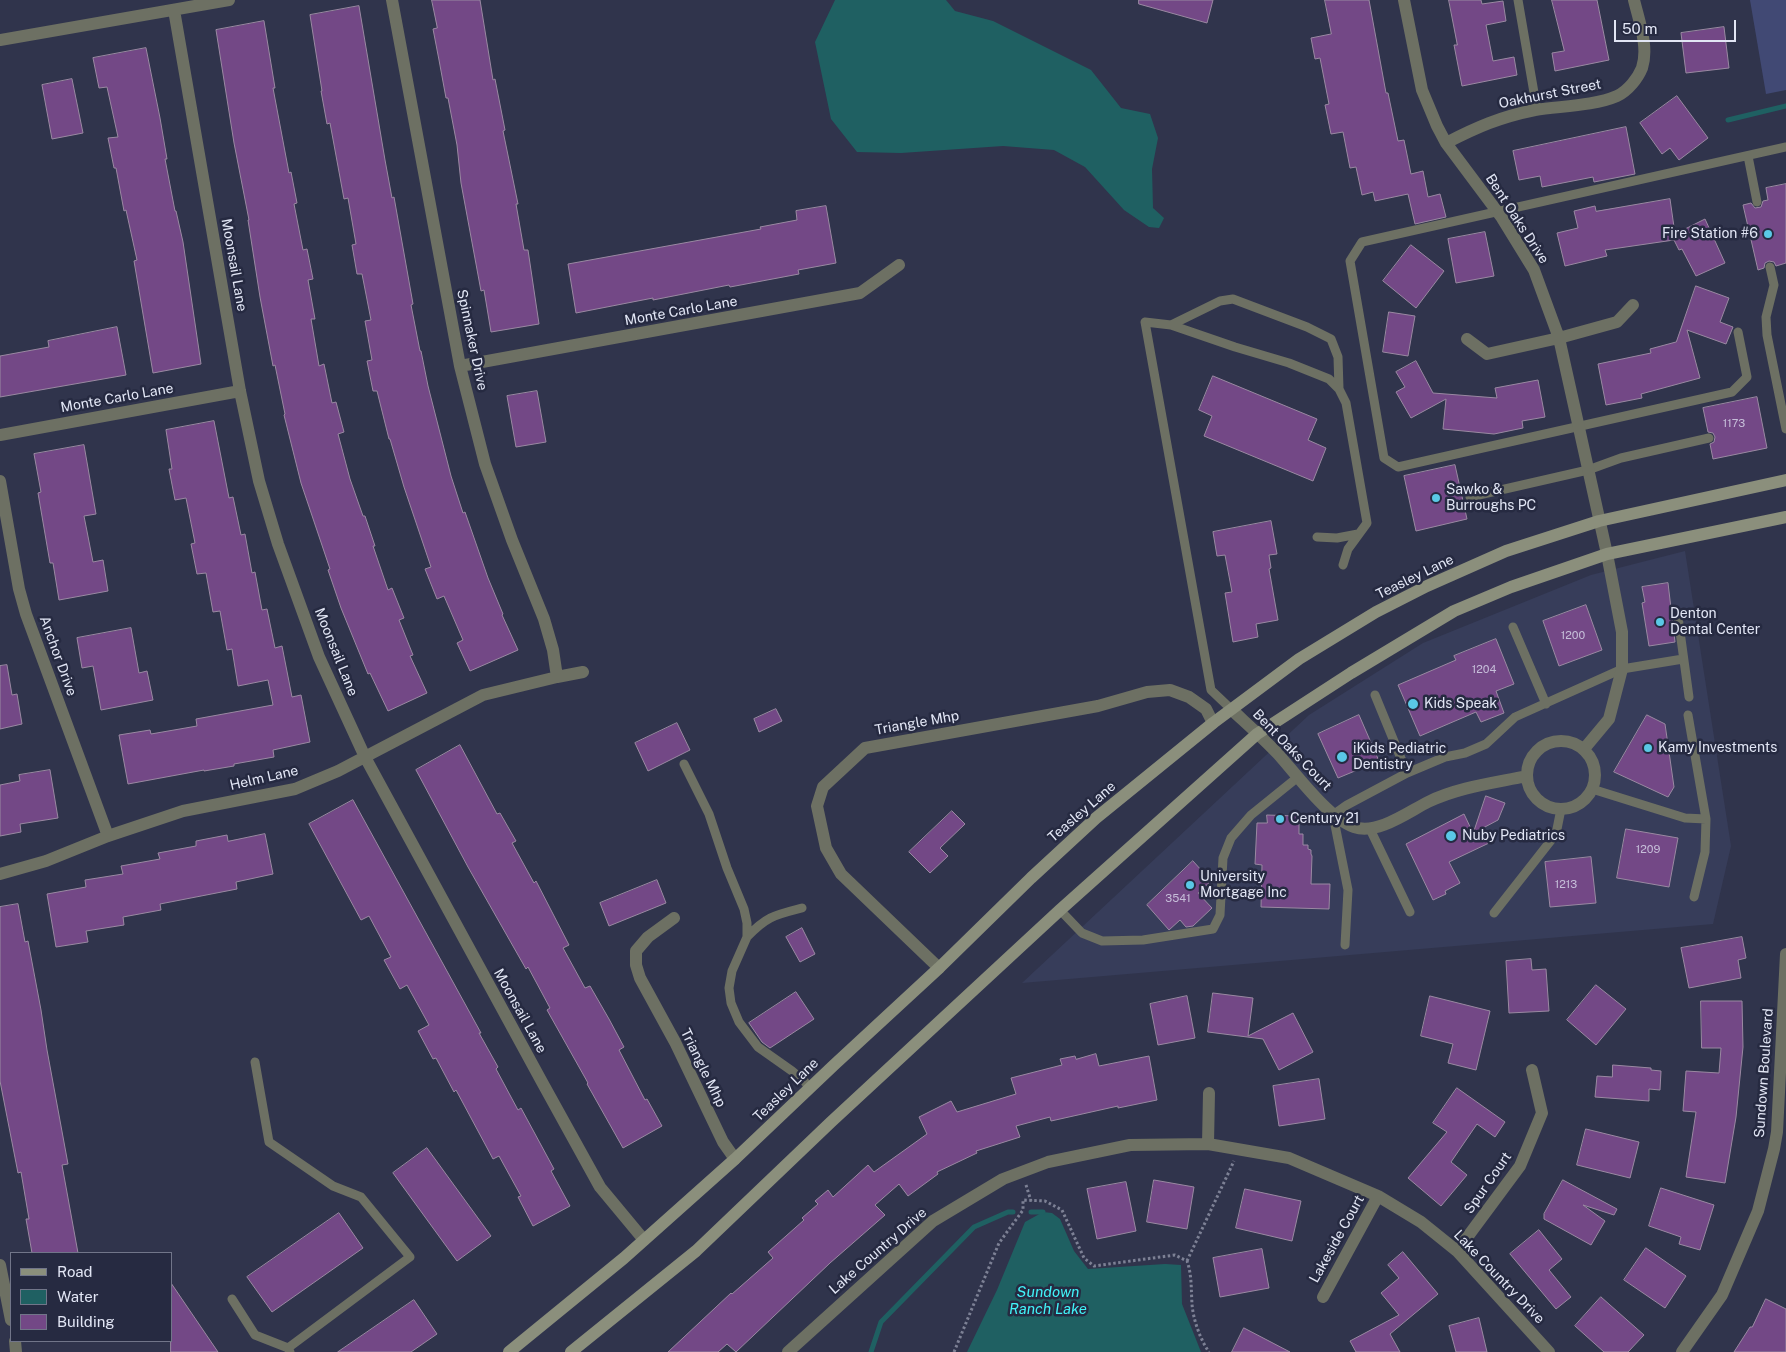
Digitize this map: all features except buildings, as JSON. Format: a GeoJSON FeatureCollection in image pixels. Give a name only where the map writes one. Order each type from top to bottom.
{"type":"FeatureCollection","features":[{"type":"Feature","properties":{"kind":"main road","name":"Teasley Lane"},"geometry":{"type":"LineString","coordinates":[[509,1352],[644,1240],[735,1159],[1096,818],[1213,723],[1299,659],[1376,612],[1427,586],[1506,551],[1599,521],[1786,480]]}},
{"type":"Feature","properties":{"kind":"main road"},"geometry":{"type":"LineString","coordinates":[[571,1352],[696,1251],[1060,910],[1257,734],[1351,673],[1454,611],[1511,587],[1607,554],[1786,517]]}},
{"type":"Feature","properties":{"kind":"street"},"geometry":{"type":"LineString","coordinates":[[0,40],[229,0]]}},
{"type":"Feature","properties":{"kind":"street","name":"Spinnaker Drive"},"geometry":{"type":"LineString","coordinates":[[392,0],[460,366],[485,464],[512,540],[544,619],[554,650],[557,677]]}},
{"type":"Feature","properties":{"kind":"street","name":"Bent Oaks Drive"},"geometry":{"type":"LineString","coordinates":[[1404,0],[1422,90],[1446,143],[1498,213],[1534,270],[1559,338],[1599,521]]}},
{"type":"Feature","properties":{"kind":"street","name":"Oakhurst Street"},"geometry":{"type":"LineString","coordinates":[[1446,143],[1484,124],[1537,110],[1604,100],[1620,95],[1636,80],[1642,67],[1645,53],[1634,0]]}},
{"type":"Feature","properties":{"kind":"street","name":"Moonsail Lane"},"geometry":{"type":"LineString","coordinates":[[174,10],[240,391],[259,481],[278,544],[319,657],[365,757],[600,1187],[644,1240]]}},
{"type":"Feature","properties":{"kind":"street","name":"Monte Carlo Lane"},"geometry":{"type":"LineString","coordinates":[[460,366],[860,294],[899,266]]}},
{"type":"Feature","properties":{"kind":"street"},"geometry":{"type":"LineString","coordinates":[[1467,339],[1487,354],[1559,338],[1616,322],[1633,305]]}},
{"type":"Feature","properties":{"kind":"street","name":"Monte Carlo Lane"},"geometry":{"type":"LineString","coordinates":[[0,435],[240,391]]}},
{"type":"Feature","properties":{"kind":"street","name":"Anchor Drive"},"geometry":{"type":"LineString","coordinates":[[0,481],[19,589],[26,614],[108,836]]}},
{"type":"Feature","properties":{"kind":"street"},"geometry":{"type":"LineString","coordinates":[[1584,749],[1609,719],[1622,670],[1622,632],[1599,521]]}},
{"type":"Feature","properties":{"kind":"street","name":"Helm Lane"},"geometry":{"type":"LineString","coordinates":[[0,874],[46,861],[108,836],[183,811],[295,789],[338,771],[483,696],[583,672]]}},
{"type":"Feature","properties":{"kind":"street","name":"Triangle Mhp"},"geometry":{"type":"LineString","coordinates":[[939,968],[841,874],[826,848],[817,806],[823,787],[865,748],[1098,706],[1147,692],[1170,690],[1189,697],[1206,709],[1213,723]]}},
{"type":"Feature","properties":{"kind":"street","name":"Bent Oaks Court"},"geometry":{"type":"LineString","coordinates":[[1231,709],[1298,777],[1332,815],[1354,828],[1370,828],[1388,824],[1430,801],[1468,788],[1527,776]]}},
{"type":"Feature","properties":{"kind":"street"},"geometry":{"type":"LineString","coordinates":[[1561,740],[1573,743],[1584,749],[1590,756],[1595,773],[1592,788],[1586,798],[1570,808],[1561,809],[1546,805],[1537,798],[1530,788],[1527,776],[1531,758],[1539,749],[1549,742],[1561,740]]}},
{"type":"Feature","properties":{"kind":"street","name":"Triangle Mhp"},"geometry":{"type":"LineString","coordinates":[[674,918],[648,937],[636,951],[636,965],[640,978],[675,1042],[723,1142],[735,1159]]}},
{"type":"Feature","properties":{"kind":"street","name":"Sundown Boulevard"},"geometry":{"type":"LineString","coordinates":[[1682,1352],[1722,1295],[1758,1211],[1772,1158],[1777,1132],[1786,954]]}},
{"type":"Feature","properties":{"kind":"street","name":"Spur Court"},"geometry":{"type":"LineString","coordinates":[[1457,1251],[1520,1166],[1542,1114],[1532,1070]]}},
{"type":"Feature","properties":{"kind":"street"},"geometry":{"type":"LineString","coordinates":[[1208,1144],[1210,1093]]}},
{"type":"Feature","properties":{"kind":"street","name":"Lake Country Drive"},"geometry":{"type":"LineString","coordinates":[[788,1352],[933,1221],[1003,1179],[1048,1162],[1130,1145],[1208,1144],[1289,1158],[1378,1196],[1421,1222],[1457,1251],[1549,1352]]}},
{"type":"Feature","properties":{"kind":"street","name":"Lakeside Court"},"geometry":{"type":"LineString","coordinates":[[1323,1297],[1378,1196]]}},
{"type":"Feature","properties":{"kind":"street"},"geometry":{"type":"LineString","coordinates":[[0,1265],[10,1315]]}},
{"type":"Feature","properties":{"kind":"lane"},"geometry":{"type":"LineString","coordinates":[[1518,0],[1537,110]]}},
{"type":"Feature","properties":{"kind":"lane"},"geometry":{"type":"LineString","coordinates":[[1738,332],[1748,377],[1732,392],[1398,468],[1384,458],[1350,261],[1362,242],[1786,147]]}},
{"type":"Feature","properties":{"kind":"lane"},"geometry":{"type":"LineString","coordinates":[[1748,156],[1757,202]]}},
{"type":"Feature","properties":{"kind":"lane"},"geometry":{"type":"LineString","coordinates":[[1770,267],[1774,285],[1766,316],[1767,336],[1786,429]]}},
{"type":"Feature","properties":{"kind":"lane"},"geometry":{"type":"LineString","coordinates":[[1171,325],[1220,300],[1233,299],[1331,339],[1338,357],[1339,389]]}},
{"type":"Feature","properties":{"kind":"lane"},"geometry":{"type":"LineString","coordinates":[[1231,709],[1211,690],[1145,322],[1171,325],[1290,363],[1329,379],[1339,389],[1346,403],[1367,523],[1348,549],[1343,565]]}},
{"type":"Feature","properties":{"kind":"lane"},"geometry":{"type":"LineString","coordinates":[[1470,497],[1588,470],[1621,458],[1709,438]]}},
{"type":"Feature","properties":{"kind":"lane"},"geometry":{"type":"LineString","coordinates":[[1317,536],[1337,538],[1358,534]]}},
{"type":"Feature","properties":{"kind":"lane"},"geometry":{"type":"LineString","coordinates":[[1678,617],[1689,697]]}},
{"type":"Feature","properties":{"kind":"lane"},"geometry":{"type":"LineString","coordinates":[[1514,627],[1546,704]]}},
{"type":"Feature","properties":{"kind":"lane"},"geometry":{"type":"LineString","coordinates":[[1345,945],[1348,890],[1332,815],[1407,773],[1446,757],[1464,753],[1486,744],[1515,717],[1622,670],[1683,659]]}},
{"type":"Feature","properties":{"kind":"lane"},"geometry":{"type":"LineString","coordinates":[[1375,695],[1407,773]]}},
{"type":"Feature","properties":{"kind":"lane"},"geometry":{"type":"LineString","coordinates":[[1688,715],[1706,818],[1705,852],[1694,897]]}},
{"type":"Feature","properties":{"kind":"lane"},"geometry":{"type":"LineString","coordinates":[[684,764],[709,814],[727,868],[744,909],[747,937]]}},
{"type":"Feature","properties":{"kind":"lane"},"geometry":{"type":"LineString","coordinates":[[1060,910],[1082,933],[1102,942],[1143,940],[1214,929],[1220,915],[1223,858],[1231,838],[1252,815],[1298,777]]}},
{"type":"Feature","properties":{"kind":"lane"},"geometry":{"type":"LineString","coordinates":[[1592,788],[1685,818],[1706,818]]}},
{"type":"Feature","properties":{"kind":"lane"},"geometry":{"type":"LineString","coordinates":[[1494,913],[1556,834],[1561,809]]}},
{"type":"Feature","properties":{"kind":"lane"},"geometry":{"type":"LineString","coordinates":[[1370,828],[1410,912]]}},
{"type":"Feature","properties":{"kind":"lane"},"geometry":{"type":"LineString","coordinates":[[802,908],[772,916],[747,937],[732,971],[729,988],[739,1022],[758,1047],[792,1071],[810,1089]]}},
{"type":"Feature","properties":{"kind":"lane"},"geometry":{"type":"LineString","coordinates":[[232,1299],[255,1335],[289,1350],[410,1257],[361,1197],[333,1186],[269,1142],[255,1062]]}},
{"type":"Feature","properties":{"kind":"path"},"geometry":{"type":"LineString","coordinates":[[1209,1352],[1203,1344],[1192,1306],[1191,1272],[1188,1261],[1234,1160]]}},
{"type":"Feature","properties":{"kind":"path"},"geometry":{"type":"LineString","coordinates":[[954,1352],[999,1243],[1023,1210],[1023,1200],[1045,1201],[1062,1210],[1084,1258],[1094,1266],[1175,1255],[1188,1261]]}},
{"type":"Feature","properties":{"kind":"shaded area"},"geometry":{"type":"Polygon","coordinates":[[[1750,0],[1786,0],[1786,90],[1766,94],[1750,0]]]}},
{"type":"Feature","properties":{"kind":"shaded area"},"geometry":{"type":"Polygon","coordinates":[[[1685,551],[1731,846],[1713,924],[1022,983],[1309,715],[1423,643],[1591,575],[1685,551]]]}},
{"type":"Feature","properties":{"kind":"water"},"geometry":{"type":"Polygon","coordinates":[[[835,0],[946,0],[955,11],[993,21],[1091,70],[1121,108],[1150,114],[1158,138],[1152,169],[1153,208],[1164,218],[1159,228],[1149,227],[1124,210],[1085,167],[1054,150],[1003,146],[901,153],[857,152],[831,119],[815,42],[835,0]]]}},
{"type":"Feature","properties":{"kind":"water","name":"Sundown Ranch Lake"},"geometry":{"type":"Polygon","coordinates":[[[1043,1212],[1052,1213],[1060,1219],[1074,1251],[1088,1269],[1165,1264],[1181,1265],[1182,1304],[1201,1352],[967,1352],[997,1290],[1025,1222],[1043,1212]]]}},
{"type":"Feature","properties":{"kind":"waterway"},"geometry":{"type":"LineString","coordinates":[[1728,120],[1786,106]]}},
{"type":"Feature","properties":{"kind":"waterway"},"geometry":{"type":"LineString","coordinates":[[871,1352],[881,1322],[974,1227],[1008,1212],[1013,1212]]}},
{"type":"Feature","properties":{"kind":"waterway"},"geometry":{"type":"LineString","coordinates":[[1031,1212],[1043,1212]]}},
{"type":"Feature","properties":{"kind":"place","name":"Fire Station #6"},"geometry":{"type":"Point","coordinates":[1768,234]}},
{"type":"Feature","properties":{"kind":"place","name":"Sawko & Burroughs PC"},"geometry":{"type":"Point","coordinates":[1436,498]}},
{"type":"Feature","properties":{"kind":"place","name":"Denton Dental Center"},"geometry":{"type":"Point","coordinates":[1660,622]}},
{"type":"Feature","properties":{"kind":"place","name":"Kids Speak"},"geometry":{"type":"Point","coordinates":[1413,704]}},
{"type":"Feature","properties":{"kind":"place","name":"Kamy Investments"},"geometry":{"type":"Point","coordinates":[1648,748]}},
{"type":"Feature","properties":{"kind":"place","name":"iKids Pediatric Dentistry"},"geometry":{"type":"Point","coordinates":[1342,757]}},
{"type":"Feature","properties":{"kind":"place","name":"Century 21"},"geometry":{"type":"Point","coordinates":[1280,819]}},
{"type":"Feature","properties":{"kind":"place","name":"Nuby Pediatrics"},"geometry":{"type":"Point","coordinates":[1451,836]}},
{"type":"Feature","properties":{"kind":"place","name":"University Mortgage Inc"},"geometry":{"type":"Point","coordinates":[1190,885]}}]}
